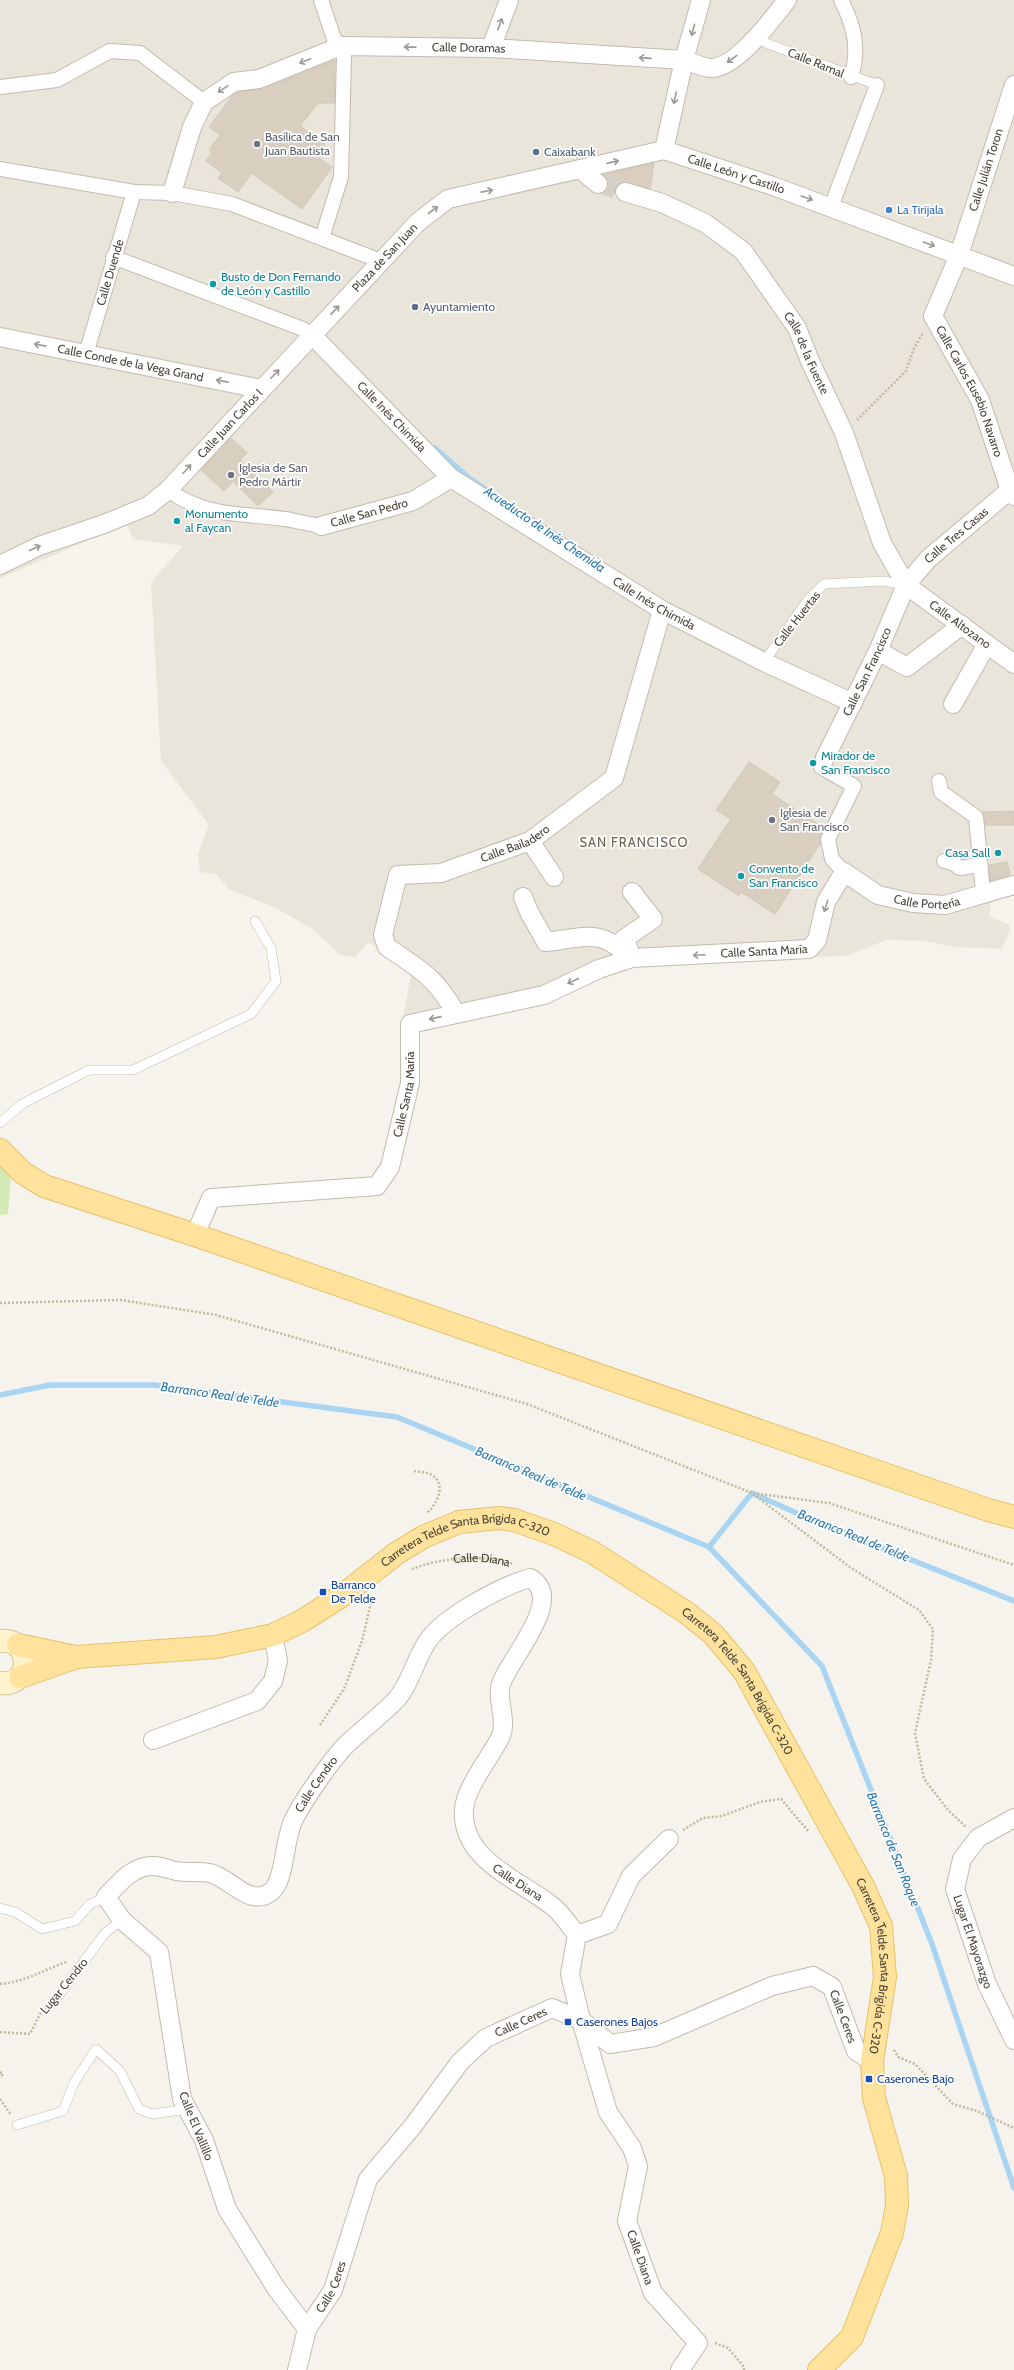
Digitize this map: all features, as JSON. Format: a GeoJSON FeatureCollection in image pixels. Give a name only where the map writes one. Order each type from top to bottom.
{"type":"FeatureCollection","features":[{"type":"Feature","properties":{"kind":"main road"},"geometry":{"type":"LineString","coordinates":[[0,1150],[23,1173],[44,1186],[195,1235],[988,1510],[1014,1517]]}},
{"type":"Feature","properties":{"kind":"main road","name":"Carretera Telde Santa Brígida C-320"},"geometry":{"type":"LineString","coordinates":[[7,1684],[76,1657],[216,1646],[273,1635],[302,1621],[343,1595],[397,1553],[423,1537],[460,1522],[499,1518],[514,1520],[554,1534],[592,1552],[687,1613],[713,1634],[744,1671],[863,1886],[881,1926],[885,1977],[872,2061],[874,2098],[896,2176],[897,2205],[894,2226],[852,2337],[819,2370]]}},
{"type":"Feature","properties":{"kind":"main road"},"geometry":{"type":"LineString","coordinates":[[7,1640],[26,1658],[24,1671],[7,1684]]}},
{"type":"Feature","properties":{"kind":"main road","name":"Carretera Telde Santa Brígida C-320"},"geometry":{"type":"LineString","coordinates":[[7,1640],[76,1657]]}},
{"type":"Feature","properties":{"kind":"street"},"geometry":{"type":"LineString","coordinates":[[321,0],[334,39],[341,46],[344,56],[341,176],[322,238]]}},
{"type":"Feature","properties":{"kind":"street"},"geometry":{"type":"LineString","coordinates":[[491,48],[509,0]]}},
{"type":"Feature","properties":{"kind":"street"},"geometry":{"type":"LineString","coordinates":[[580,169],[664,150],[684,60],[702,0]]}},
{"type":"Feature","properties":{"kind":"street","name":"Calle Doramas"},"geometry":{"type":"LineString","coordinates":[[204,102],[234,82],[259,79],[341,46],[491,48],[684,60],[713,68],[730,61],[756,37],[787,0]]}},
{"type":"Feature","properties":{"kind":"street"},"geometry":{"type":"LineString","coordinates":[[841,0],[851,18],[856,43],[856,62],[851,77]]}},
{"type":"Feature","properties":{"kind":"street"},"geometry":{"type":"LineString","coordinates":[[0,87],[57,80],[110,51],[140,53],[204,102],[192,127],[172,193]]}},
{"type":"Feature","properties":{"kind":"street"},"geometry":{"type":"LineString","coordinates":[[831,207],[877,85]]}},
{"type":"Feature","properties":{"kind":"street","name":"Calle Julián Toron"},"geometry":{"type":"LineString","coordinates":[[933,316],[959,254],[1014,85]]}},
{"type":"Feature","properties":{"kind":"street","name":"Calle León y Castillo"},"geometry":{"type":"LineString","coordinates":[[664,150],[773,186],[959,254],[1014,276]]}},
{"type":"Feature","properties":{"kind":"street"},"geometry":{"type":"LineString","coordinates":[[0,169],[134,192],[172,193],[232,204],[381,261]]}},
{"type":"Feature","properties":{"kind":"street"},"geometry":{"type":"LineString","coordinates":[[580,169],[598,184]]}},
{"type":"Feature","properties":{"kind":"street","name":"Plaza de San Juan"},"geometry":{"type":"LineString","coordinates":[[310,337],[418,222],[448,199],[580,169]]}},
{"type":"Feature","properties":{"kind":"street","name":"Calle Duende"},"geometry":{"type":"LineString","coordinates":[[86,354],[113,257],[134,192]]}},
{"type":"Feature","properties":{"kind":"street","name":"Calle de la Fuente"},"geometry":{"type":"LineString","coordinates":[[625,192],[662,203],[705,223],[743,252],[797,328],[810,361],[844,433],[882,543],[906,585]]}},
{"type":"Feature","properties":{"kind":"street"},"geometry":{"type":"LineString","coordinates":[[113,257],[303,329],[310,337]]}},
{"type":"Feature","properties":{"kind":"street","name":"Calle Carlos Eusebio Navarro"},"geometry":{"type":"LineString","coordinates":[[933,316],[980,400],[1012,493]]}},
{"type":"Feature","properties":{"kind":"street","name":"Calle Conde de la Vega Grand"},"geometry":{"type":"LineString","coordinates":[[0,337],[261,389]]}},
{"type":"Feature","properties":{"kind":"street","name":"Calle Juan Carlos I"},"geometry":{"type":"LineString","coordinates":[[0,565],[39,546],[104,524],[148,506],[168,490],[310,337]]}},
{"type":"Feature","properties":{"kind":"street","name":"Calle Inés Chimida"},"geometry":{"type":"LineString","coordinates":[[310,337],[451,478],[662,610],[764,662],[853,703]]}},
{"type":"Feature","properties":{"kind":"street","name":"Calle San Pedro"},"geometry":{"type":"LineString","coordinates":[[168,490],[184,502],[215,512],[286,519],[321,526],[413,501],[451,478]]}},
{"type":"Feature","properties":{"kind":"street","name":"Calle Tres Casas"},"geometry":{"type":"LineString","coordinates":[[906,585],[928,559],[1012,493]]}},
{"type":"Feature","properties":{"kind":"street","name":"Calle Altozano"},"geometry":{"type":"LineString","coordinates":[[906,585],[1014,664]]}},
{"type":"Feature","properties":{"kind":"street","name":"Calle San Francisco"},"geometry":{"type":"LineString","coordinates":[[825,758],[878,651],[906,585]]}},
{"type":"Feature","properties":{"kind":"street","name":"Calle Bailadero"},"geometry":{"type":"LineString","coordinates":[[456,1013],[443,991],[430,976],[387,947],[383,935],[398,876],[441,873],[530,841],[614,778],[662,610]]}},
{"type":"Feature","properties":{"kind":"street"},"geometry":{"type":"LineString","coordinates":[[878,651],[906,667],[962,625]]}},
{"type":"Feature","properties":{"kind":"street"},"geometry":{"type":"LineString","coordinates":[[954,704],[986,644]]}},
{"type":"Feature","properties":{"kind":"street"},"geometry":{"type":"LineString","coordinates":[[825,758],[821,767],[854,786],[828,839],[832,859],[844,872]]}},
{"type":"Feature","properties":{"kind":"street"},"geometry":{"type":"LineString","coordinates":[[939,781],[941,792],[976,816],[979,865],[983,892]]}},
{"type":"Feature","properties":{"kind":"street"},"geometry":{"type":"LineString","coordinates":[[530,841],[554,877]]}},
{"type":"Feature","properties":{"kind":"street"},"geometry":{"type":"LineString","coordinates":[[944,862],[954,863],[960,868],[979,865]]}},
{"type":"Feature","properties":{"kind":"street","name":"Calle Portería"},"geometry":{"type":"LineString","coordinates":[[844,872],[878,895],[913,903],[945,904],[983,892],[1014,885]]}},
{"type":"Feature","properties":{"kind":"street","name":"Calle Santa María"},"geometry":{"type":"LineString","coordinates":[[195,1235],[211,1198],[377,1186],[390,1168],[410,1083],[410,1024],[544,995],[599,969],[632,958],[809,949],[817,940],[826,902],[844,872]]}},
{"type":"Feature","properties":{"kind":"street"},"geometry":{"type":"LineString","coordinates":[[632,892],[653,919],[624,940],[632,958]]}},
{"type":"Feature","properties":{"kind":"street"},"geometry":{"type":"LineString","coordinates":[[523,897],[529,912],[546,942],[597,936],[616,944],[632,958]]}},
{"type":"Feature","properties":{"kind":"street","name":"Calle Cendro"},"geometry":{"type":"LineString","coordinates":[[106,1897],[123,1877],[145,1867],[160,1866],[177,1871],[211,1874],[253,1896],[263,1896],[272,1891],[281,1877],[285,1848],[294,1818],[337,1755],[397,1700],[428,1640],[446,1624],[478,1601],[530,1578]]}},
{"type":"Feature","properties":{"kind":"street","name":"Calle Diana"},"geometry":{"type":"LineString","coordinates":[[530,1578],[539,1587],[542,1596],[540,1612],[500,1688],[503,1724],[501,1735],[476,1777],[464,1808],[468,1834],[489,1863],[553,1906],[577,1935],[570,1974],[581,2020],[608,2112],[632,2148],[638,2166],[627,2220],[653,2293],[698,2343]]}},
{"type":"Feature","properties":{"kind":"street"},"geometry":{"type":"LineString","coordinates":[[154,1740],[257,1701],[272,1681],[278,1661],[273,1635]]}},
{"type":"Feature","properties":{"kind":"street","name":"Lugar El Mayorazgo"},"geometry":{"type":"LineString","coordinates":[[1014,1818],[978,1838],[962,1859],[955,1889],[987,1984],[1014,2040]]}},
{"type":"Feature","properties":{"kind":"street"},"geometry":{"type":"LineString","coordinates":[[577,1935],[608,1924],[632,1876],[669,1838]]}},
{"type":"Feature","properties":{"kind":"street","name":"Calle El Vallillo"},"geometry":{"type":"LineString","coordinates":[[106,1897],[122,1920],[159,1952],[182,2099],[204,2140],[227,2209],[276,2288],[307,2329]]}},
{"type":"Feature","properties":{"kind":"street","name":"Calle Ceres"},"geometry":{"type":"LineString","coordinates":[[297,2370],[307,2329],[333,2290],[368,2179],[413,2126],[460,2062],[486,2038],[552,2008],[581,2020],[610,2044],[654,2037],[772,1986],[813,1976],[832,1987],[856,2051],[872,2061]]}},
{"type":"Feature","properties":{"kind":"street"},"geometry":{"type":"LineString","coordinates":[[680,2370],[698,2343]]}},
{"type":"Feature","properties":{"kind":"lane","name":"Calle Ramal"},"geometry":{"type":"LineString","coordinates":[[756,37],[766,43],[851,77],[877,85]]}},
{"type":"Feature","properties":{"kind":"lane","name":"Calle Huertas"},"geometry":{"type":"LineString","coordinates":[[764,662],[807,601],[824,584],[883,581],[906,585]]}},
{"type":"Feature","properties":{"kind":"lane"},"geometry":{"type":"LineString","coordinates":[[0,1123],[22,1104],[89,1070],[133,1070],[251,1014],[276,981],[271,948],[255,921]]}},
{"type":"Feature","properties":{"kind":"lane"},"geometry":{"type":"LineString","coordinates":[[0,1908],[15,1912],[42,1929],[75,1921],[90,1904],[106,1897]]}},
{"type":"Feature","properties":{"kind":"lane","name":"Lugar Cendro"},"geometry":{"type":"LineString","coordinates":[[56,1999],[105,1933],[122,1920]]}},
{"type":"Feature","properties":{"kind":"lane"},"geometry":{"type":"LineString","coordinates":[[17,2125],[63,2111],[74,2083],[96,2049],[120,2071],[139,2109],[152,2114],[188,2109]]}},
{"type":"Feature","properties":{"kind":"path"},"geometry":{"type":"LineString","coordinates":[[844,433],[906,371],[914,348],[933,316]]}},
{"type":"Feature","properties":{"kind":"path"},"geometry":{"type":"LineString","coordinates":[[0,1303],[121,1300],[216,1315],[526,1404],[752,1493],[829,1503],[1014,1565]]}},
{"type":"Feature","properties":{"kind":"path"},"geometry":{"type":"LineString","coordinates":[[414,1471],[432,1475],[440,1484],[440,1492],[435,1502],[423,1516]]}},
{"type":"Feature","properties":{"kind":"path"},"geometry":{"type":"LineString","coordinates":[[752,1493],[851,1568],[919,1610],[933,1629],[931,1660],[915,1732],[924,1779],[948,1810],[978,1838]]}},
{"type":"Feature","properties":{"kind":"path","name":"Calle Diana"},"geometry":{"type":"LineString","coordinates":[[405,1571],[432,1561],[495,1558],[525,1568],[530,1578]]}},
{"type":"Feature","properties":{"kind":"path"},"geometry":{"type":"LineString","coordinates":[[320,1725],[344,1689],[362,1641],[372,1596]]}},
{"type":"Feature","properties":{"kind":"path"},"geometry":{"type":"LineString","coordinates":[[669,1838],[703,1818],[722,1816],[760,1802],[781,1799],[810,1833]]}},
{"type":"Feature","properties":{"kind":"path","name":"Lugar Cendro"},"geometry":{"type":"LineString","coordinates":[[0,1984],[18,1982],[44,1969],[89,1954]]}},
{"type":"Feature","properties":{"kind":"path","name":"Lugar Cendro"},"geometry":{"type":"LineString","coordinates":[[0,2032],[30,2034],[41,2012],[56,1999]]}},
{"type":"Feature","properties":{"kind":"path"},"geometry":{"type":"LineString","coordinates":[[892,2047],[898,2057],[915,2064],[953,2104],[976,2111],[1014,2128]]}},
{"type":"Feature","properties":{"kind":"path"},"geometry":{"type":"LineString","coordinates":[[0,2072],[3,2074],[0,2078]]}},
{"type":"Feature","properties":{"kind":"path"},"geometry":{"type":"LineString","coordinates":[[0,2099],[17,2125]]}},
{"type":"Feature","properties":{"kind":"path"},"geometry":{"type":"LineString","coordinates":[[698,2343],[716,2343],[728,2348],[744,2367],[744,2370]]}},
{"type":"Feature","properties":{"kind":"shaded area"},"geometry":{"type":"Polygon","coordinates":[[[0,0],[1014,0],[1014,892],[991,898],[990,916],[1009,925],[1010,930],[1002,949],[956,947],[924,941],[886,940],[847,956],[661,962],[624,967],[400,1033],[412,971],[368,942],[356,957],[340,955],[314,930],[274,907],[230,890],[216,874],[200,872],[198,854],[209,825],[161,761],[151,582],[183,546],[133,539],[127,524],[0,578],[0,0]]]}},
{"type":"Feature","properties":{"kind":"green space"},"geometry":{"type":"Polygon","coordinates":[[[0,1165],[11,1175],[8,1214],[0,1215],[0,1165]]]}},
{"type":"Feature","properties":{"kind":"building","name":"Basílica de San Juan Bautista"},"geometry":{"type":"Polygon","coordinates":[[[335,60],[334,103],[318,103],[300,126],[325,144],[316,156],[332,167],[302,209],[252,173],[238,192],[218,178],[222,173],[206,161],[212,152],[209,150],[220,135],[209,127],[232,96],[238,92],[263,89],[335,60]]]}},
{"type":"Feature","properties":{"kind":"building"},"geometry":{"type":"Polygon","coordinates":[[[654,163],[650,189],[623,182],[618,185],[615,193],[606,190],[608,181],[603,175],[654,163]]]}},
{"type":"Feature","properties":{"kind":"building","name":"Iglesia de San Pedro Mártir"},"geometry":{"type":"Polygon","coordinates":[[[231,438],[247,453],[240,460],[273,492],[258,506],[233,481],[224,491],[201,470],[231,438]]]}},
{"type":"Feature","properties":{"kind":"building"},"geometry":{"type":"Polygon","coordinates":[[[749,762],[780,782],[772,794],[824,828],[820,836],[820,844],[775,914],[741,892],[739,896],[698,869],[731,819],[716,810],[749,762]]]}},
{"type":"Feature","properties":{"kind":"building"},"geometry":{"type":"Polygon","coordinates":[[[1014,811],[1014,825],[985,825],[982,812],[1014,811]]]}},
{"type":"Feature","properties":{"kind":"building"},"geometry":{"type":"Polygon","coordinates":[[[1007,862],[1010,875],[990,881],[989,865],[1007,862]]]}},
{"type":"Feature","properties":{"kind":"waterway","name":"Acueducto de Inés Chemida"},"geometry":{"type":"LineString","coordinates":[[435,448],[468,477],[484,488]]}},
{"type":"Feature","properties":{"kind":"waterway","name":"Barranco Real de Telde"},"geometry":{"type":"LineString","coordinates":[[0,1395],[50,1385],[154,1385],[397,1417],[709,1547],[822,1666],[932,1944],[1014,2188]]}},
{"type":"Feature","properties":{"kind":"waterway","name":"Barranco Real de Telde"},"geometry":{"type":"LineString","coordinates":[[709,1547],[752,1493],[812,1520],[1014,1601]]}},
{"type":"Feature","properties":{"kind":"tunnel"},"geometry":{"type":"LineString","coordinates":[[598,184],[625,192]]}},
{"type":"Feature","properties":{"kind":"place","name":"Basílica de San Juan Bautista"},"geometry":{"type":"Point","coordinates":[257,144]}},
{"type":"Feature","properties":{"kind":"place","name":"Caixabank"},"geometry":{"type":"Point","coordinates":[536,152]}},
{"type":"Feature","properties":{"kind":"place","name":"La Tirijala"},"geometry":{"type":"Point","coordinates":[889,210]}},
{"type":"Feature","properties":{"kind":"place","name":"Busto de Don Fernando de León y Castillo"},"geometry":{"type":"Point","coordinates":[213,284]}},
{"type":"Feature","properties":{"kind":"place","name":"Ayuntamiento"},"geometry":{"type":"Point","coordinates":[415,307]}},
{"type":"Feature","properties":{"kind":"place","name":"Iglesia de San Pedro Mártir"},"geometry":{"type":"Point","coordinates":[231,475]}},
{"type":"Feature","properties":{"kind":"place","name":"Monumento al Faycan"},"geometry":{"type":"Point","coordinates":[177,521]}},
{"type":"Feature","properties":{"kind":"place","name":"Mirador de San Francisco"},"geometry":{"type":"Point","coordinates":[813,763]}},
{"type":"Feature","properties":{"kind":"place","name":"Iglesia de San Francisco"},"geometry":{"type":"Point","coordinates":[772,820]}},
{"type":"Feature","properties":{"kind":"place","name":"Casa Sall"},"geometry":{"type":"Point","coordinates":[998,853]}},
{"type":"Feature","properties":{"kind":"place","name":"Convento de San Francisco"},"geometry":{"type":"Point","coordinates":[741,876]}},
{"type":"Feature","properties":{"kind":"place","name":"Barranco De Telde"},"geometry":{"type":"Point","coordinates":[323,1592]}},
{"type":"Feature","properties":{"kind":"place","name":"Caserones Bajos"},"geometry":{"type":"Point","coordinates":[568,2022]}},
{"type":"Feature","properties":{"kind":"place","name":"Caserones Bajo"},"geometry":{"type":"Point","coordinates":[869,2079]}},
{"type":"Feature","properties":{"kind":"district","name":"SAN FRANCISCO"},"geometry":{"type":"Point","coordinates":[634,842]}},
{"type":"Feature","properties":{"kind":"water label","name":"Barranco de San Roque"},"geometry":{"type":"Point","coordinates":[894,1849]}}]}
